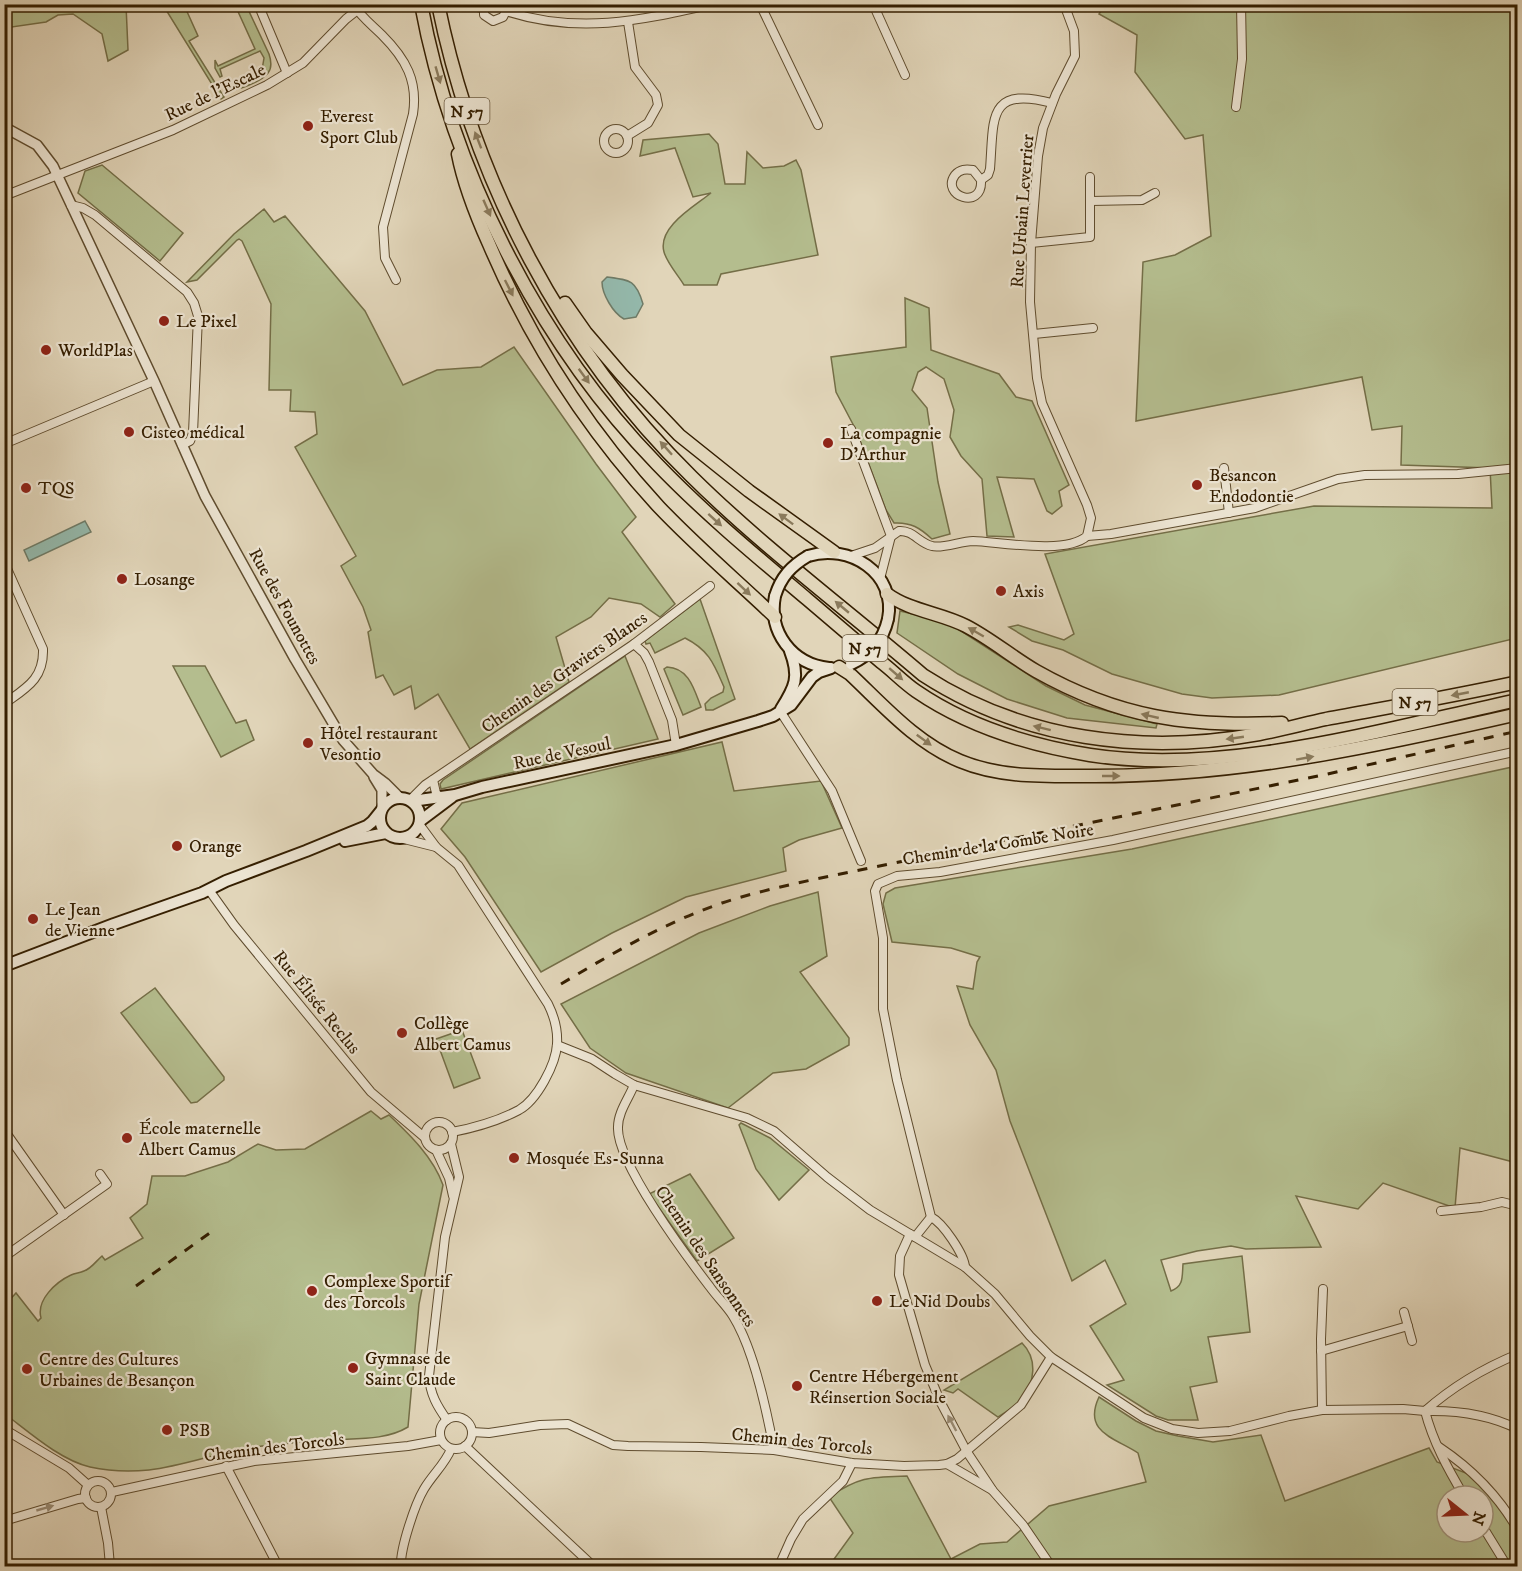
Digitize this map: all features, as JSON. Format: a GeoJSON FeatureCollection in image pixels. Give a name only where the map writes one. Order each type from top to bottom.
{"type":"FeatureCollection","features":[{"type":"Feature","properties":{"kind":"highway","name":"N 57"},"geometry":{"type":"LineString","coordinates":[[421,4],[438,76],[450,114],[483,200],[535,302],[596,393],[630,435],[697,504],[913,689],[942,707],[990,730],[1039,745],[1090,755],[1159,760],[1213,758],[1263,752],[1347,737],[1518,700]]}},
{"type":"Feature","properties":{"kind":"highway","name":"N 57"},"geometry":{"type":"LineString","coordinates":[[438,4],[455,75],[474,131],[507,214],[521,245],[547,289],[603,375],[683,468],[741,523],[923,675],[980,707],[1028,724],[1076,735],[1126,742],[1218,740],[1260,734],[1518,682]]}},
{"type":"Feature","properties":{"kind":"highway"},"geometry":{"type":"LineString","coordinates":[[450,114],[462,174],[481,225],[513,295],[564,384],[592,425],[658,505],[774,617]]}},
{"type":"Feature","properties":{"kind":"highway"},"geometry":{"type":"LineString","coordinates":[[507,214],[586,333],[653,410],[711,461],[834,552]]}},
{"type":"Feature","properties":{"kind":"highway"},"geometry":{"type":"LineString","coordinates":[[887,594],[908,605],[964,625],[1051,679],[1124,709],[1177,721],[1206,724],[1313,722]]}},
{"type":"Feature","properties":{"kind":"highway"},"geometry":{"type":"LineString","coordinates":[[840,666],[909,729],[942,753],[980,768],[1027,775],[1131,776],[1213,772],[1341,752],[1518,714]]}},
{"type":"Feature","properties":{"kind":"main road"},"geometry":{"type":"LineString","coordinates":[[780,711],[796,679],[795,664],[781,638],[774,617],[775,596],[784,575],[794,565],[818,553],[834,552],[866,563],[880,579],[889,605],[888,619],[882,637],[874,649],[860,660],[840,666],[814,664],[790,651]]}},
{"type":"Feature","properties":{"kind":"main road","name":"Rue de Vesoul"},"geometry":{"type":"LineString","coordinates":[[407,800],[455,795],[676,745],[749,724],[773,716],[791,705],[812,677],[819,672],[840,666]]}},
{"type":"Feature","properties":{"kind":"main road","name":"Rue de Vesoul"},"geometry":{"type":"LineString","coordinates":[[420,823],[455,795]]}},
{"type":"Feature","properties":{"kind":"main road"},"geometry":{"type":"LineString","coordinates":[[4,966],[209,890],[226,881],[367,826],[393,798],[407,800],[419,810],[420,823],[414,833],[400,838],[386,833],[359,837],[306,851]]}},
{"type":"Feature","properties":{"kind":"main road"},"geometry":{"type":"LineString","coordinates":[[381,809],[380,823],[386,833]]}},
{"type":"Feature","properties":{"kind":"street"},"geometry":{"type":"LineString","coordinates":[[258,4],[287,73]]}},
{"type":"Feature","properties":{"kind":"street","name":"Rue de l'Escale"},"geometry":{"type":"LineString","coordinates":[[58,176],[173,130],[267,85],[303,63],[355,7],[365,4]]}},
{"type":"Feature","properties":{"kind":"street"},"geometry":{"type":"LineString","coordinates":[[461,4],[483,6],[486,18],[493,21],[500,20],[505,8],[558,23],[628,22],[714,4]]}},
{"type":"Feature","properties":{"kind":"street"},"geometry":{"type":"LineString","coordinates":[[760,4],[818,124]]}},
{"type":"Feature","properties":{"kind":"street"},"geometry":{"type":"LineString","coordinates":[[873,4],[905,75]]}},
{"type":"Feature","properties":{"kind":"street","name":"Rue Urbain Leverrier"},"geometry":{"type":"LineString","coordinates":[[1064,4],[1074,32],[1075,56],[1052,103],[1043,128],[1038,156],[1031,243],[1030,302],[1037,378],[1042,403],[1087,505],[1091,518],[1087,536]]}},
{"type":"Feature","properties":{"kind":"street"},"geometry":{"type":"LineString","coordinates":[[1236,107],[1242,59],[1240,4]]}},
{"type":"Feature","properties":{"kind":"street"},"geometry":{"type":"LineString","coordinates":[[355,7],[402,58],[412,78],[415,98],[413,114],[383,227],[385,258],[396,280]]}},
{"type":"Feature","properties":{"kind":"street"},"geometry":{"type":"LineString","coordinates":[[627,136],[648,123],[658,105],[656,95],[635,67],[628,22]]}},
{"type":"Feature","properties":{"kind":"street"},"geometry":{"type":"LineString","coordinates":[[981,180],[988,175],[990,169],[994,121],[999,109],[1014,98],[1033,98],[1052,103]]}},
{"type":"Feature","properties":{"kind":"street","name":"Rue des Founottes"},"geometry":{"type":"LineString","coordinates":[[4,127],[31,140],[43,150],[58,176],[205,496],[295,659],[348,748],[373,774],[407,800]]}},
{"type":"Feature","properties":{"kind":"street"},"geometry":{"type":"LineString","coordinates":[[4,196],[58,176]]}},
{"type":"Feature","properties":{"kind":"street"},"geometry":{"type":"LineString","coordinates":[[1031,243],[1090,237],[1090,177]]}},
{"type":"Feature","properties":{"kind":"street"},"geometry":{"type":"LineString","coordinates":[[1091,201],[1142,200],[1155,193]]}},
{"type":"Feature","properties":{"kind":"street"},"geometry":{"type":"LineString","coordinates":[[71,205],[83,208],[95,215],[188,292],[194,303],[198,316],[193,433],[190,441],[182,445]]}},
{"type":"Feature","properties":{"kind":"street"},"geometry":{"type":"LineString","coordinates":[[1034,334],[1093,328]]}},
{"type":"Feature","properties":{"kind":"street"},"geometry":{"type":"LineString","coordinates":[[4,444],[154,381]]}},
{"type":"Feature","properties":{"kind":"street"},"geometry":{"type":"LineString","coordinates":[[851,429],[891,536],[880,579]]}},
{"type":"Feature","properties":{"kind":"street"},"geometry":{"type":"LineString","coordinates":[[1224,468],[1229,513]]}},
{"type":"Feature","properties":{"kind":"street"},"geometry":{"type":"LineString","coordinates":[[851,556],[868,552],[899,531],[904,531],[934,547],[973,541],[1037,547],[1079,542],[1087,536],[1111,534],[1275,503],[1338,479],[1396,474],[1458,474],[1518,468]]}},
{"type":"Feature","properties":{"kind":"street"},"geometry":{"type":"LineString","coordinates":[[4,562],[43,649],[43,659],[36,678],[4,704]]}},
{"type":"Feature","properties":{"kind":"street","name":"Chemin des Graviers Blancs"},"geometry":{"type":"LineString","coordinates":[[407,800],[425,785],[634,644],[710,586]]}},
{"type":"Feature","properties":{"kind":"street"},"geometry":{"type":"LineString","coordinates":[[634,644],[644,653],[649,662],[672,720],[676,745]]}},
{"type":"Feature","properties":{"kind":"street"},"geometry":{"type":"LineString","coordinates":[[780,711],[832,791],[861,861]]}},
{"type":"Feature","properties":{"kind":"street","name":"Chemin de la Combe Noire"},"geometry":{"type":"LineString","coordinates":[[965,1266],[961,1254],[932,1217],[897,1080],[883,1009],[883,938],[875,891],[880,882],[897,876],[960,868],[1113,840],[1518,751]]}},
{"type":"Feature","properties":{"kind":"street","name":"Rue des Founottes"},"geometry":{"type":"LineString","coordinates":[[373,774],[382,790],[381,809]]}},
{"type":"Feature","properties":{"kind":"street"},"geometry":{"type":"LineString","coordinates":[[433,780],[434,788],[441,798]]}},
{"type":"Feature","properties":{"kind":"street"},"geometry":{"type":"LineString","coordinates":[[420,823],[436,847],[458,865],[555,1017],[557,1045],[545,1079],[538,1091],[520,1110],[452,1132]]}},
{"type":"Feature","properties":{"kind":"street"},"geometry":{"type":"LineString","coordinates":[[400,838],[436,847]]}},
{"type":"Feature","properties":{"kind":"street","name":"Rue Élisée Reclus"},"geometry":{"type":"LineString","coordinates":[[209,890],[234,925],[371,1092],[424,1137]]}},
{"type":"Feature","properties":{"kind":"street"},"geometry":{"type":"LineString","coordinates":[[557,1045],[592,1059],[634,1085],[764,1125],[783,1138],[860,1204],[965,1266],[995,1294],[1051,1358],[1144,1418],[1172,1429],[1198,1433],[1230,1431],[1322,1410],[1451,1410],[1476,1413],[1518,1429]]}},
{"type":"Feature","properties":{"kind":"street","name":"Chemin des Sansonnets"},"geometry":{"type":"LineString","coordinates":[[634,1085],[619,1118],[617,1130],[621,1147],[666,1227],[711,1290],[732,1314],[744,1338],[774,1450]]}},
{"type":"Feature","properties":{"kind":"street"},"geometry":{"type":"LineString","coordinates":[[410,1125],[427,1127],[439,1122],[447,1124],[452,1132],[451,1144],[459,1177],[445,1237],[429,1376],[430,1388],[436,1403],[447,1420]]}},
{"type":"Feature","properties":{"kind":"street"},"geometry":{"type":"LineString","coordinates":[[427,1127],[424,1137],[428,1146],[436,1150],[444,1150],[451,1144]]}},
{"type":"Feature","properties":{"kind":"street"},"geometry":{"type":"LineString","coordinates":[[4,1130],[64,1215]]}},
{"type":"Feature","properties":{"kind":"street"},"geometry":{"type":"LineString","coordinates":[[436,1150],[449,1178],[454,1197]]}},
{"type":"Feature","properties":{"kind":"street"},"geometry":{"type":"LineString","coordinates":[[4,1257],[107,1184],[100,1174]]}},
{"type":"Feature","properties":{"kind":"street"},"geometry":{"type":"LineString","coordinates":[[1441,1211],[1481,1207],[1502,1202],[1518,1206]]}},
{"type":"Feature","properties":{"kind":"street"},"geometry":{"type":"LineString","coordinates":[[932,1217],[912,1236],[900,1256],[898,1265],[904,1297],[925,1365],[941,1403],[967,1452],[993,1491],[1023,1525],[1052,1566]]}},
{"type":"Feature","properties":{"kind":"street"},"geometry":{"type":"LineString","coordinates":[[1322,1410],[1323,1289]]}},
{"type":"Feature","properties":{"kind":"street"},"geometry":{"type":"LineString","coordinates":[[1404,1312],[1412,1341]]}},
{"type":"Feature","properties":{"kind":"street"},"geometry":{"type":"LineString","coordinates":[[1321,1351],[1408,1326]]}},
{"type":"Feature","properties":{"kind":"street"},"geometry":{"type":"LineString","coordinates":[[1425,1411],[1440,1397],[1518,1354]]}},
{"type":"Feature","properties":{"kind":"street","name":"Chemin des Torcols"},"geometry":{"type":"LineString","coordinates":[[472,1432],[489,1433],[540,1425],[568,1424],[613,1445],[642,1448],[701,1447],[774,1450],[852,1462],[904,1466],[946,1464],[967,1452],[1021,1405],[1051,1358]]}},
{"type":"Feature","properties":{"kind":"street"},"geometry":{"type":"LineString","coordinates":[[1425,1411],[1431,1435],[1457,1484]]}},
{"type":"Feature","properties":{"kind":"street"},"geometry":{"type":"LineString","coordinates":[[461,1418],[468,1424],[472,1432],[471,1438],[465,1446],[451,1449],[441,1440],[441,1427],[447,1420],[461,1418]]}},
{"type":"Feature","properties":{"kind":"street"},"geometry":{"type":"LineString","coordinates":[[4,1430],[69,1468],[88,1485]]}},
{"type":"Feature","properties":{"kind":"street","name":"Chemin des Torcols"},"geometry":{"type":"LineString","coordinates":[[112,1492],[254,1461],[408,1446],[441,1440]]}},
{"type":"Feature","properties":{"kind":"street"},"geometry":{"type":"LineString","coordinates":[[465,1446],[594,1566]]}},
{"type":"Feature","properties":{"kind":"street"},"geometry":{"type":"LineString","coordinates":[[1438,1446],[1473,1472],[1501,1503],[1518,1530]]}},
{"type":"Feature","properties":{"kind":"street"},"geometry":{"type":"LineString","coordinates":[[401,1566],[402,1548],[424,1489],[446,1461],[451,1449]]}},
{"type":"Feature","properties":{"kind":"street"},"geometry":{"type":"LineString","coordinates":[[779,1566],[803,1519],[843,1481],[852,1462]]}},
{"type":"Feature","properties":{"kind":"street"},"geometry":{"type":"LineString","coordinates":[[946,1464],[993,1491]]}},
{"type":"Feature","properties":{"kind":"street"},"geometry":{"type":"LineString","coordinates":[[226,1466],[278,1566]]}},
{"type":"Feature","properties":{"kind":"street"},"geometry":{"type":"LineString","coordinates":[[100,1481],[108,1484],[112,1492],[108,1504],[101,1508],[93,1507],[85,1494],[88,1485],[100,1481]]}},
{"type":"Feature","properties":{"kind":"street"},"geometry":{"type":"LineString","coordinates":[[4,1521],[78,1498],[86,1498]]}},
{"type":"Feature","properties":{"kind":"street"},"geometry":{"type":"LineString","coordinates":[[101,1508],[110,1566]]}},
{"type":"Feature","properties":{"kind":"street"},"geometry":{"type":"LineString","coordinates":[[1493,1544],[1507,1566]]}},
{"type":"Feature","properties":{"kind":"green space"},"geometry":{"type":"Polygon","coordinates":[[[5,4],[126,5],[128,50],[108,61],[102,34],[73,14],[58,15],[46,22],[5,28],[5,4]]]}},
{"type":"Feature","properties":{"kind":"green space"},"geometry":{"type":"Polygon","coordinates":[[[163,5],[184,5],[198,36],[189,41],[224,97],[221,99],[163,5]]]}},
{"type":"Feature","properties":{"kind":"green space"},"geometry":{"type":"Polygon","coordinates":[[[235,5],[246,5],[269,54],[271,66],[265,76],[255,82],[242,88],[227,90],[224,83],[229,89],[258,75],[257,72],[262,70],[264,58],[260,51],[220,69],[222,76],[220,77],[215,68],[215,60],[218,66],[255,49],[235,5]]]}},
{"type":"Feature","properties":{"kind":"green space"},"geometry":{"type":"Polygon","coordinates":[[[1105,5],[1517,5],[1517,638],[1279,695],[1212,698],[1182,694],[1112,674],[1063,650],[1032,641],[1009,627],[1018,625],[1064,640],[1074,634],[1045,554],[1314,506],[1492,508],[1490,468],[1401,465],[1402,426],[1372,430],[1362,377],[1136,421],[1143,262],[1175,255],[1211,236],[1203,135],[1185,139],[1135,72],[1137,35],[1099,14],[1105,5]]]}},
{"type":"Feature","properties":{"kind":"green space"},"geometry":{"type":"Polygon","coordinates":[[[709,134],[718,144],[725,184],[745,184],[747,152],[763,168],[784,166],[796,160],[801,170],[818,255],[721,274],[717,285],[684,285],[665,256],[663,243],[666,234],[679,218],[711,193],[693,197],[675,148],[640,156],[643,140],[709,134]]]}},
{"type":"Feature","properties":{"kind":"green space"},"geometry":{"type":"Polygon","coordinates":[[[102,165],[183,233],[160,261],[78,193],[85,171],[102,165]]]}},
{"type":"Feature","properties":{"kind":"green space"},"geometry":{"type":"Polygon","coordinates":[[[264,209],[274,222],[285,216],[365,311],[403,385],[437,370],[481,367],[514,347],[636,517],[622,532],[675,604],[660,617],[641,604],[609,598],[591,617],[556,637],[569,682],[470,749],[438,694],[415,709],[411,686],[394,695],[383,675],[376,678],[368,632],[371,630],[363,607],[341,566],[356,556],[295,447],[317,434],[315,412],[290,411],[291,390],[269,390],[271,304],[242,241],[237,240],[197,280],[187,282],[234,234],[264,209]]]}},
{"type":"Feature","properties":{"kind":"green space"},"geometry":{"type":"Polygon","coordinates":[[[905,298],[929,308],[931,350],[999,374],[1016,397],[1032,401],[1069,485],[1059,491],[1062,506],[1052,514],[1047,511],[1034,479],[997,477],[1014,537],[987,536],[982,479],[961,456],[950,437],[954,410],[944,379],[926,367],[918,372],[912,390],[927,408],[938,482],[950,534],[932,539],[915,526],[894,523],[886,510],[856,430],[836,392],[831,357],[906,347],[905,298]]]}},
{"type":"Feature","properties":{"kind":"green space"},"geometry":{"type":"Polygon","coordinates":[[[700,599],[735,699],[713,710],[706,710],[705,704],[723,692],[724,687],[714,665],[700,647],[685,638],[655,653],[650,643],[646,644],[645,641],[700,599]]]}},
{"type":"Feature","properties":{"kind":"green space"},"geometry":{"type":"Polygon","coordinates":[[[900,611],[938,620],[955,627],[1046,686],[1085,705],[1157,724],[1156,728],[1067,718],[1007,699],[958,674],[897,633],[900,611]]]}},
{"type":"Feature","properties":{"kind":"green space"},"geometry":{"type":"Polygon","coordinates":[[[625,656],[658,739],[441,789],[440,784],[443,780],[625,656]]]}},
{"type":"Feature","properties":{"kind":"green space"},"geometry":{"type":"Polygon","coordinates":[[[173,666],[205,666],[236,723],[246,720],[254,740],[221,757],[173,666]]]}},
{"type":"Feature","properties":{"kind":"green space"},"geometry":{"type":"Polygon","coordinates":[[[667,667],[686,675],[701,707],[683,715],[664,669],[667,667]]]}},
{"type":"Feature","properties":{"kind":"green space"},"geometry":{"type":"Polygon","coordinates":[[[722,742],[734,791],[821,781],[842,828],[799,840],[783,848],[786,871],[686,897],[612,933],[541,972],[465,857],[441,829],[462,803],[722,742]]]}},
{"type":"Feature","properties":{"kind":"green space"},"geometry":{"type":"Polygon","coordinates":[[[1517,766],[1517,1163],[1460,1148],[1455,1208],[1383,1183],[1358,1209],[1296,1196],[1321,1247],[1246,1249],[1231,1246],[1161,1260],[1171,1291],[1180,1284],[1183,1264],[1242,1256],[1250,1332],[1208,1337],[1217,1382],[1190,1387],[1198,1420],[1168,1420],[1156,1416],[1107,1385],[1124,1380],[1090,1326],[1126,1304],[1105,1260],[1072,1281],[1010,1121],[996,1070],[970,1025],[957,986],[973,989],[977,962],[980,957],[951,948],[892,942],[883,904],[886,893],[895,888],[1132,849],[1517,766]]]}},
{"type":"Feature","properties":{"kind":"green space"},"geometry":{"type":"Polygon","coordinates":[[[818,892],[827,956],[800,972],[849,1038],[849,1045],[806,1069],[773,1073],[728,1108],[626,1073],[590,1048],[561,1004],[699,933],[770,906],[818,892]]]}},
{"type":"Feature","properties":{"kind":"green space"},"geometry":{"type":"Polygon","coordinates":[[[155,988],[224,1077],[224,1080],[197,1102],[191,1103],[121,1013],[155,988]]]}},
{"type":"Feature","properties":{"kind":"green space"},"geometry":{"type":"Polygon","coordinates":[[[462,1030],[480,1078],[454,1088],[436,1039],[462,1030]]]}},
{"type":"Feature","properties":{"kind":"green space","name":"Complexe Sportif des Torcols"},"geometry":{"type":"Polygon","coordinates":[[[371,1111],[381,1119],[389,1115],[405,1130],[427,1156],[443,1185],[419,1304],[408,1427],[380,1437],[257,1447],[161,1468],[119,1471],[90,1467],[67,1458],[45,1445],[5,1414],[5,1305],[16,1293],[38,1321],[41,1318],[40,1311],[44,1298],[59,1282],[87,1270],[102,1256],[105,1260],[143,1238],[130,1218],[147,1204],[152,1176],[185,1176],[228,1162],[258,1144],[276,1150],[305,1149],[371,1111]]]}},
{"type":"Feature","properties":{"kind":"green space"},"geometry":{"type":"Polygon","coordinates":[[[741,1123],[770,1138],[809,1170],[779,1200],[756,1169],[739,1125],[741,1123]]]}},
{"type":"Feature","properties":{"kind":"green space"},"geometry":{"type":"Polygon","coordinates":[[[690,1174],[734,1238],[697,1261],[649,1194],[690,1174]]]}},
{"type":"Feature","properties":{"kind":"green space"},"geometry":{"type":"Polygon","coordinates":[[[1022,1343],[1031,1356],[1032,1379],[1019,1403],[998,1417],[958,1389],[953,1393],[944,1390],[1022,1343]]]}},
{"type":"Feature","properties":{"kind":"green space"},"geometry":{"type":"Polygon","coordinates":[[[1099,1397],[1156,1431],[1213,1442],[1261,1435],[1285,1501],[1429,1448],[1437,1462],[1484,1480],[1487,1484],[1435,1484],[1435,1544],[1495,1544],[1495,1497],[1517,1530],[1517,1566],[829,1566],[853,1533],[829,1497],[858,1481],[907,1476],[951,1559],[980,1544],[1007,1542],[1049,1506],[1146,1482],[1138,1453],[1104,1433],[1098,1427],[1095,1419],[1099,1397]]]}},
{"type":"Feature","properties":{"kind":"water"},"geometry":{"type":"Polygon","coordinates":[[[607,277],[627,281],[638,290],[643,304],[636,317],[624,319],[612,308],[602,287],[602,282],[607,277]]]}},
{"type":"Feature","properties":{"kind":"water"},"geometry":{"type":"Polygon","coordinates":[[[85,521],[91,532],[29,561],[24,550],[85,521]]]}},
{"type":"Feature","properties":{"kind":"railway"},"geometry":{"type":"LineString","coordinates":[[561,984],[659,929],[722,903],[756,893],[1323,775],[1518,731]]}},
{"type":"Feature","properties":{"kind":"railway"},"geometry":{"type":"LineString","coordinates":[[136,1286],[211,1232]]}},
{"type":"Feature","properties":{"kind":"place","name":"Everest Sport Club"},"geometry":{"type":"Point","coordinates":[308,126]}},
{"type":"Feature","properties":{"kind":"place","name":"Le Pixel"},"geometry":{"type":"Point","coordinates":[164,321]}},
{"type":"Feature","properties":{"kind":"place","name":"WorldPlas"},"geometry":{"type":"Point","coordinates":[46,350]}},
{"type":"Feature","properties":{"kind":"place","name":"Cisteo médical"},"geometry":{"type":"Point","coordinates":[129,432]}},
{"type":"Feature","properties":{"kind":"place","name":"La compagnie D'Arthur"},"geometry":{"type":"Point","coordinates":[828,443]}},
{"type":"Feature","properties":{"kind":"place","name":"Besancon Endodontie"},"geometry":{"type":"Point","coordinates":[1197,485]}},
{"type":"Feature","properties":{"kind":"place","name":"TQS"},"geometry":{"type":"Point","coordinates":[26,488]}},
{"type":"Feature","properties":{"kind":"place","name":"Losange"},"geometry":{"type":"Point","coordinates":[122,579]}},
{"type":"Feature","properties":{"kind":"place","name":"Axis"},"geometry":{"type":"Point","coordinates":[1001,591]}},
{"type":"Feature","properties":{"kind":"place","name":"Hôtel restaurant Vesontio"},"geometry":{"type":"Point","coordinates":[308,743]}},
{"type":"Feature","properties":{"kind":"place","name":"Orange"},"geometry":{"type":"Point","coordinates":[177,846]}},
{"type":"Feature","properties":{"kind":"place","name":"Le Jean de Vienne"},"geometry":{"type":"Point","coordinates":[33,919]}},
{"type":"Feature","properties":{"kind":"place","name":"Collège Albert Camus"},"geometry":{"type":"Point","coordinates":[402,1033]}},
{"type":"Feature","properties":{"kind":"place","name":"École maternelle Albert Camus"},"geometry":{"type":"Point","coordinates":[127,1138]}},
{"type":"Feature","properties":{"kind":"place","name":"Mosquée Es-Sunna"},"geometry":{"type":"Point","coordinates":[514,1158]}},
{"type":"Feature","properties":{"kind":"place","name":"Complexe Sportif des Torcols"},"geometry":{"type":"Point","coordinates":[312,1291]}},
{"type":"Feature","properties":{"kind":"place","name":"Le Nid Doubs"},"geometry":{"type":"Point","coordinates":[877,1301]}},
{"type":"Feature","properties":{"kind":"place","name":"Gymnase de Saint Claude"},"geometry":{"type":"Point","coordinates":[353,1368]}},
{"type":"Feature","properties":{"kind":"place","name":"Centre des Cultures Urbaines de Besançon"},"geometry":{"type":"Point","coordinates":[27,1369]}},
{"type":"Feature","properties":{"kind":"place","name":"Centre Hébergement Réinsertion Sociale"},"geometry":{"type":"Point","coordinates":[797,1386]}},
{"type":"Feature","properties":{"kind":"place","name":"PSB"},"geometry":{"type":"Point","coordinates":[167,1430]}}]}
